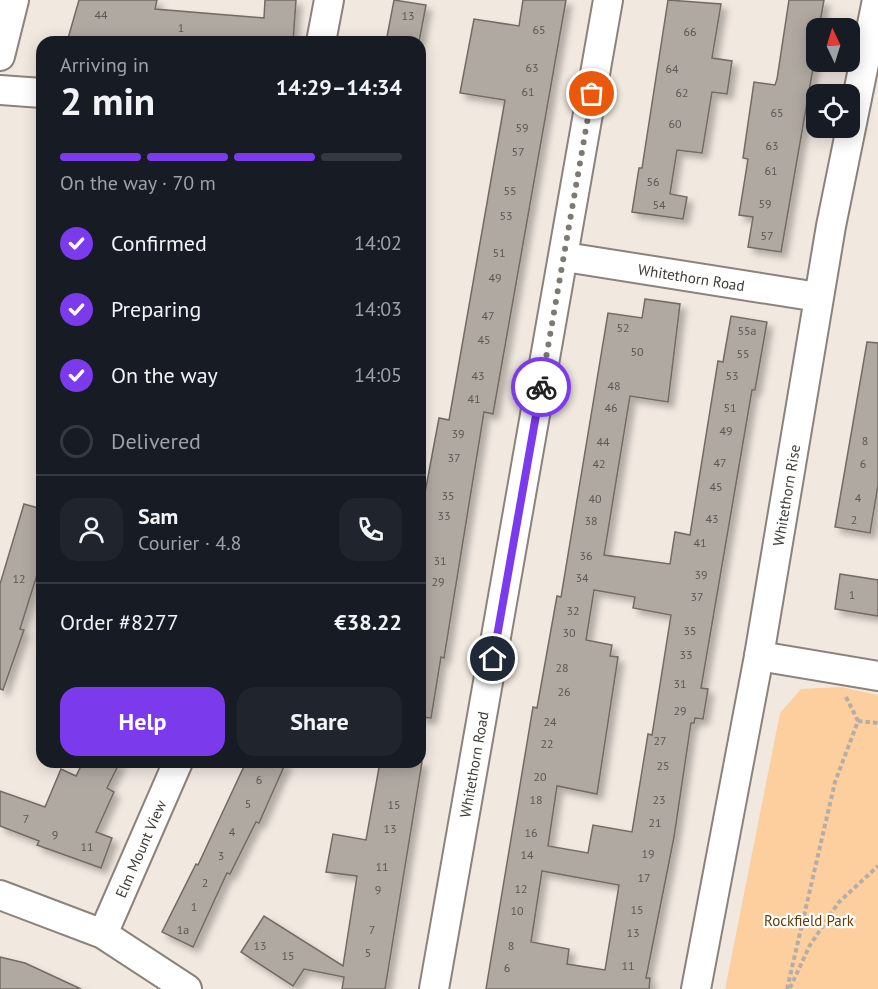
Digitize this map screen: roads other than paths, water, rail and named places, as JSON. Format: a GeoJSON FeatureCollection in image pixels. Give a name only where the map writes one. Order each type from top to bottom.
{"type":"FeatureCollection","features":[{"type":"Feature","properties":{"kind":"street"},"geometry":{"type":"LineString","coordinates":[[0,57],[14,0]]}},
{"type":"Feature","properties":{"kind":"street"},"geometry":{"type":"LineString","coordinates":[[322,36],[329,0]]}},
{"type":"Feature","properties":{"kind":"street","name":"Whitethorn Road"},"geometry":{"type":"LineString","coordinates":[[434,989],[565,257],[608,0]]}},
{"type":"Feature","properties":{"kind":"street","name":"Whitethorn Rise"},"geometry":{"type":"LineString","coordinates":[[696,989],[759,656],[818,297],[877,0]]}},
{"type":"Feature","properties":{"kind":"street"},"geometry":{"type":"LineString","coordinates":[[0,90],[36,93]]}},
{"type":"Feature","properties":{"kind":"street","name":"Whitethorn Road"},"geometry":{"type":"LineString","coordinates":[[565,257],[818,297]]}},
{"type":"Feature","properties":{"kind":"street"},"geometry":{"type":"LineString","coordinates":[[759,656],[878,676]]}},
{"type":"Feature","properties":{"kind":"street","name":"Elm Mount View"},"geometry":{"type":"LineString","coordinates":[[103,934],[175,768]]}},
{"type":"Feature","properties":{"kind":"street"},"geometry":{"type":"LineString","coordinates":[[0,895],[103,934],[187,989]]}},
{"type":"Feature","properties":{"kind":"park label","name":"Rockfield Park"},"geometry":{"type":"Point","coordinates":[809,920]}}]}
